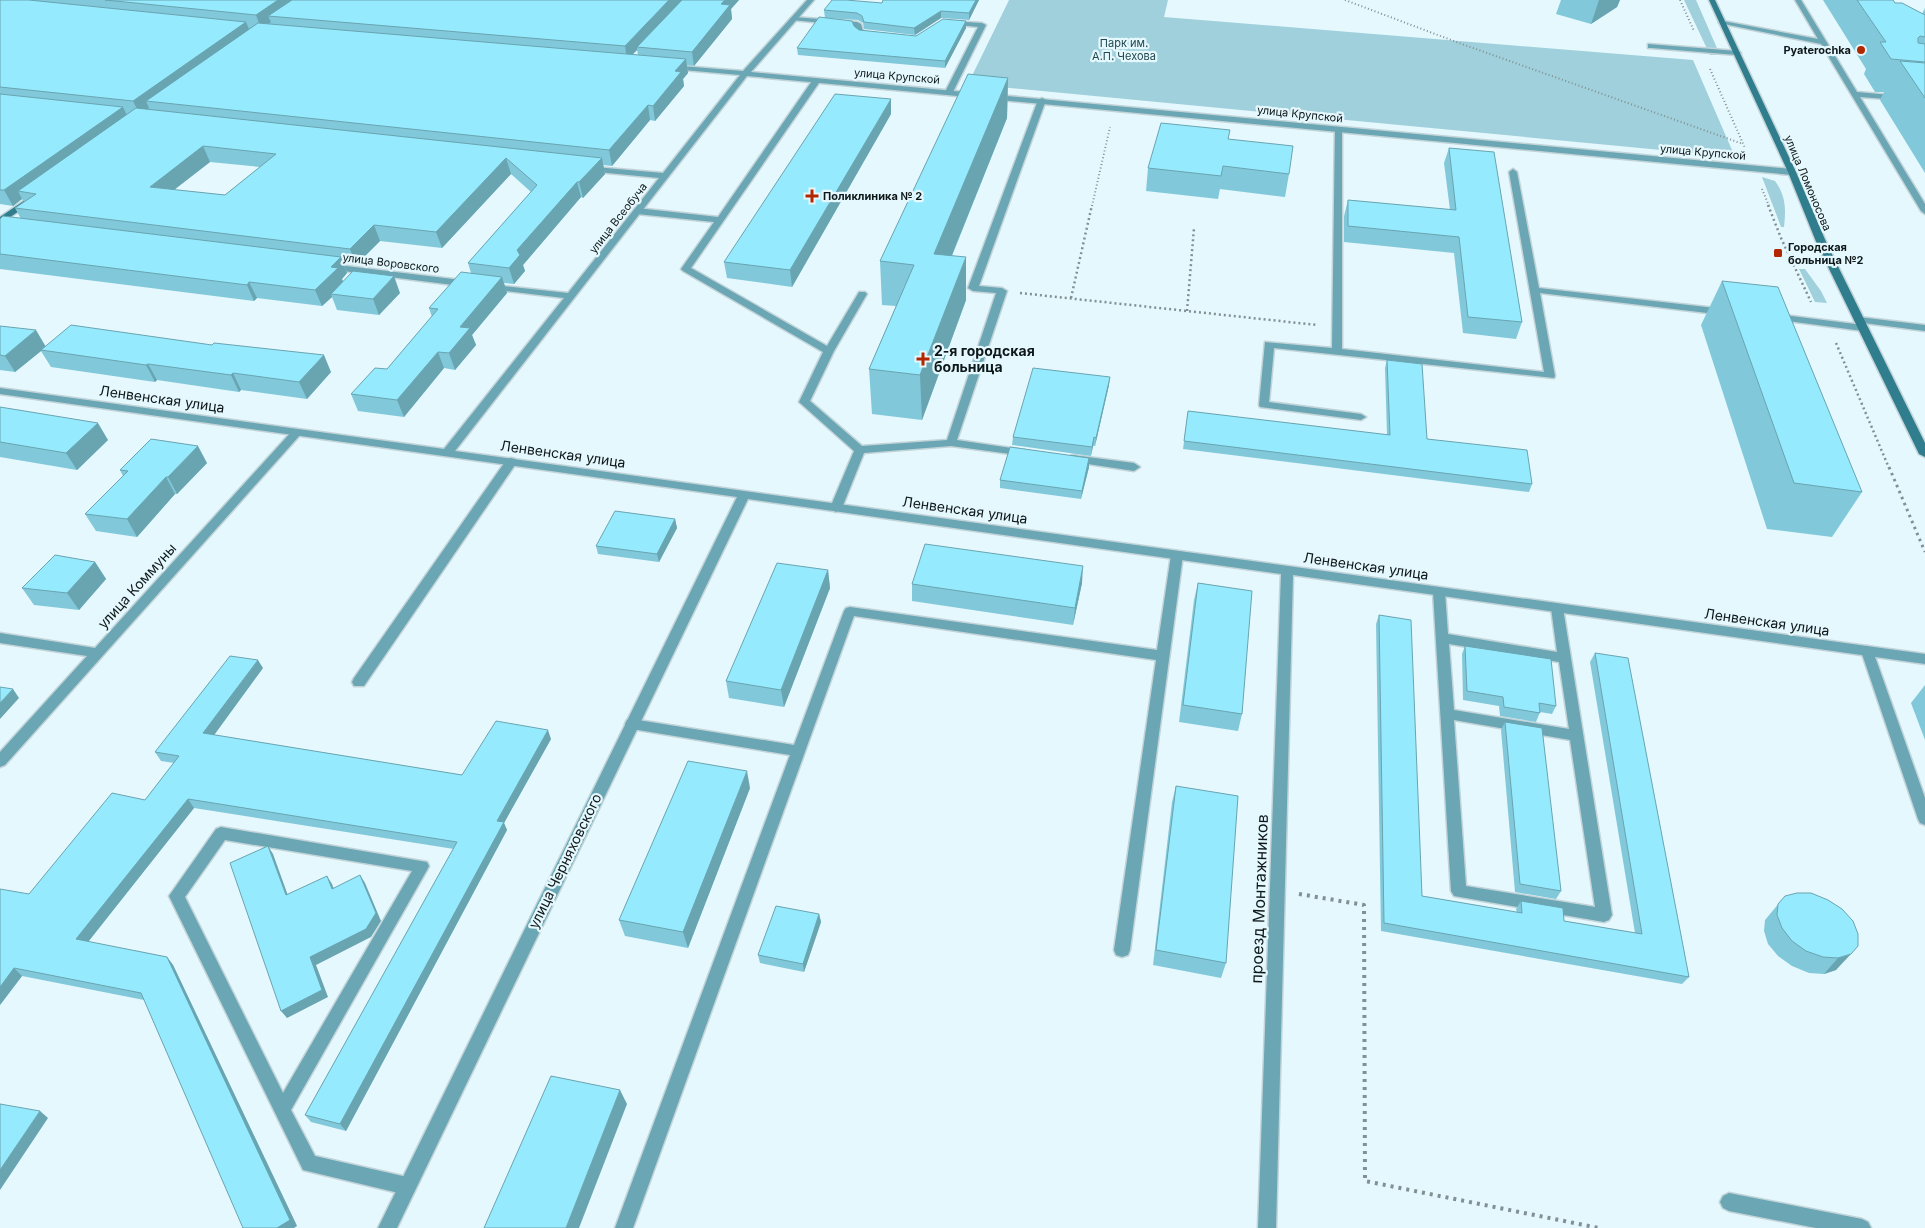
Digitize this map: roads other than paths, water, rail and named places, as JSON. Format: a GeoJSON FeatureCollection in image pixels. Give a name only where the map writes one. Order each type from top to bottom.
{"type":"FeatureCollection","features":[{"type":"Feature","properties":{"kind":"main road","name":"улица Ломоносова"},"geometry":{"type":"LineString","coordinates":[[1712,0],[1792,172],[1822,244],[1925,454]]}},
{"type":"Feature","properties":{"kind":"main road"},"geometry":{"type":"LineString","coordinates":[[0,221],[32,198]]}},
{"type":"Feature","properties":{"kind":"street","name":"улица Всеобуча"},"geometry":{"type":"LineString","coordinates":[[447,453],[745,74],[810,0]]}},
{"type":"Feature","properties":{"kind":"street"},"geometry":{"type":"LineString","coordinates":[[1798,0],[1925,211]]}},
{"type":"Feature","properties":{"kind":"street"},"geometry":{"type":"LineString","coordinates":[[794,19],[857,24],[860,33],[879,35]]}},
{"type":"Feature","properties":{"kind":"street"},"geometry":{"type":"LineString","coordinates":[[942,22],[982,25],[949,92]]}},
{"type":"Feature","properties":{"kind":"street"},"geometry":{"type":"LineString","coordinates":[[1723,23],[1823,42]]}},
{"type":"Feature","properties":{"kind":"street"},"geometry":{"type":"LineString","coordinates":[[1651,46],[1737,53]]}},
{"type":"Feature","properties":{"kind":"street","name":"улица Крупской"},"geometry":{"type":"LineString","coordinates":[[659,66],[1042,100],[1792,172]]}},
{"type":"Feature","properties":{"kind":"street"},"geometry":{"type":"LineString","coordinates":[[817,80],[686,269],[829,351]]}},
{"type":"Feature","properties":{"kind":"street"},"geometry":{"type":"LineString","coordinates":[[1855,94],[1925,100]]}},
{"type":"Feature","properties":{"kind":"street"},"geometry":{"type":"LineString","coordinates":[[951,443],[1002,291],[973,288],[1042,100]]}},
{"type":"Feature","properties":{"kind":"street"},"geometry":{"type":"LineString","coordinates":[[1337,352],[1338,129]]}},
{"type":"Feature","properties":{"kind":"street"},"geometry":{"type":"LineString","coordinates":[[576,167],[665,176]]}},
{"type":"Feature","properties":{"kind":"street"},"geometry":{"type":"LineString","coordinates":[[1361,417],[1264,405],[1269,344],[1550,376],[1513,172]]}},
{"type":"Feature","properties":{"kind":"street"},"geometry":{"type":"LineString","coordinates":[[638,211],[720,220]]}},
{"type":"Feature","properties":{"kind":"street","name":"улица Воровского"},"geometry":{"type":"LineString","coordinates":[[324,266],[570,296]]}},
{"type":"Feature","properties":{"kind":"street"},"geometry":{"type":"LineString","coordinates":[[1535,290],[1732,312]]}},
{"type":"Feature","properties":{"kind":"street"},"geometry":{"type":"LineString","coordinates":[[862,294],[829,351],[804,402],[860,450],[951,443],[1038,455]]}},
{"type":"Feature","properties":{"kind":"street"},"geometry":{"type":"LineString","coordinates":[[1761,316],[1820,322],[1925,328]]}},
{"type":"Feature","properties":{"kind":"street","name":"Ленвенская улица"},"geometry":{"type":"LineString","coordinates":[[0,391],[1925,659]]}},
{"type":"Feature","properties":{"kind":"street","name":"улица Коммуны"},"geometry":{"type":"LineString","coordinates":[[0,761],[5,749],[97,653],[297,432]]}},
{"type":"Feature","properties":{"kind":"street"},"geometry":{"type":"LineString","coordinates":[[836,508],[860,450]]}},
{"type":"Feature","properties":{"kind":"street"},"geometry":{"type":"LineString","coordinates":[[1057,457],[1134,467]]}},
{"type":"Feature","properties":{"kind":"street"},"geometry":{"type":"LineString","coordinates":[[359,682],[512,462]]}},
{"type":"Feature","properties":{"kind":"street","name":"улица Черняховского"},"geometry":{"type":"LineString","coordinates":[[387,1228],[744,495]]}},
{"type":"Feature","properties":{"kind":"street"},"geometry":{"type":"LineString","coordinates":[[1122,950],[1177,555]]}},
{"type":"Feature","properties":{"kind":"street","name":"проезд Монтажников"},"geometry":{"type":"LineString","coordinates":[[1267,1228],[1287,570]]}},
{"type":"Feature","properties":{"kind":"street"},"geometry":{"type":"LineString","coordinates":[[1439,592],[1459,891],[1604,915],[1557,608]]}},
{"type":"Feature","properties":{"kind":"street"},"geometry":{"type":"LineString","coordinates":[[624,1228],[850,611],[1163,656]]}},
{"type":"Feature","properties":{"kind":"street"},"geometry":{"type":"LineString","coordinates":[[0,638],[97,653]]}},
{"type":"Feature","properties":{"kind":"street"},"geometry":{"type":"LineString","coordinates":[[1442,638],[1565,658]]}},
{"type":"Feature","properties":{"kind":"street"},"geometry":{"type":"LineString","coordinates":[[1867,651],[1925,819]]}},
{"type":"Feature","properties":{"kind":"street"},"geometry":{"type":"LineString","coordinates":[[1447,714],[1577,736]]}},
{"type":"Feature","properties":{"kind":"street"},"geometry":{"type":"LineString","coordinates":[[632,724],[798,751]]}},
{"type":"Feature","properties":{"kind":"street"},"geometry":{"type":"LineString","coordinates":[[282,1110],[422,866],[221,833],[177,896],[282,1110],[309,1164],[407,1186]]}},
{"type":"Feature","properties":{"kind":"street"},"geometry":{"type":"LineString","coordinates":[[1729,1202],[1862,1228]]}},
{"type":"Feature","properties":{"kind":"place","name":"Pyaterochka"},"geometry":{"type":"Point","coordinates":[1861,50]}},
{"type":"Feature","properties":{"kind":"place","name":"Поликлиника № 2"},"geometry":{"type":"Point","coordinates":[812,196]}},
{"type":"Feature","properties":{"kind":"place","name":"Городская больница №2"},"geometry":{"type":"Point","coordinates":[1778,253]}},
{"type":"Feature","properties":{"kind":"place","name":"2-я городская больница"},"geometry":{"type":"Point","coordinates":[923,359]}},
{"type":"Feature","properties":{"kind":"park label","name":"Парк им. А.П. Чехова"},"geometry":{"type":"Point","coordinates":[1124,49]}}]}
